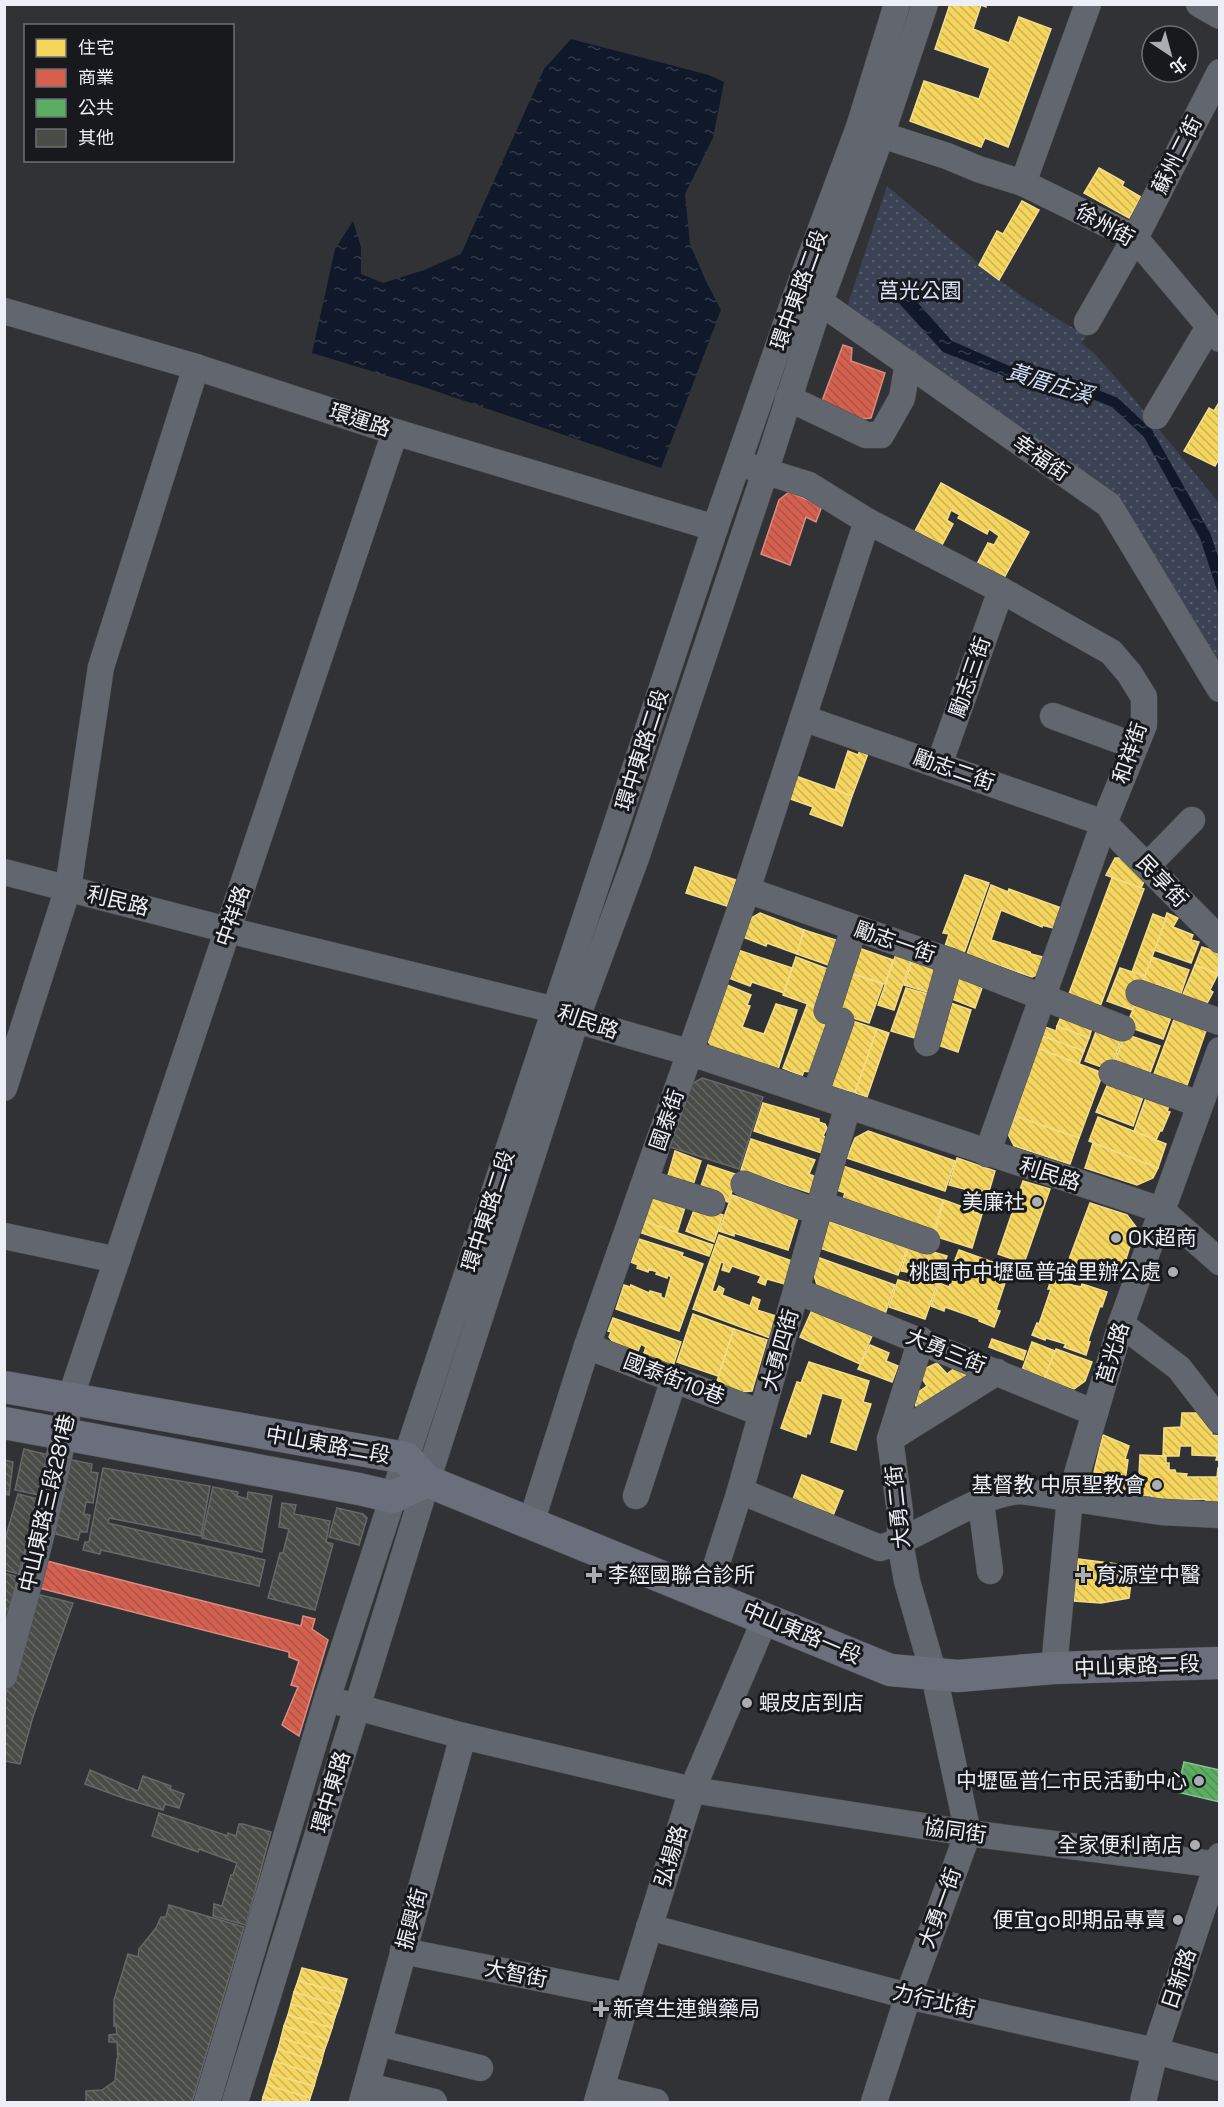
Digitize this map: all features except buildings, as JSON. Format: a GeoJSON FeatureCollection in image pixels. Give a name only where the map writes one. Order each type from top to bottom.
{"type":"FeatureCollection","features":[{"type":"Feature","properties":{"kind":"main road","name":"中山東路二段"},"geometry":{"type":"LineString","coordinates":[[4,1388],[406,1458],[428,1480],[393,1497],[4,1423]]}},
{"type":"Feature","properties":{"kind":"main road","name":"中山東路一段"},"geometry":{"type":"LineString","coordinates":[[428,1480],[766,1617],[890,1670],[958,1676],[1054,1668]]}},
{"type":"Feature","properties":{"kind":"main road","name":"中山東路二段"},"geometry":{"type":"LineString","coordinates":[[1054,1668],[1220,1663]]}},
{"type":"Feature","properties":{"kind":"street","name":"環中東路二段"},"geometry":{"type":"LineString","coordinates":[[393,1497],[566,1015],[636,858],[820,302],[870,132],[897,4]]}},
{"type":"Feature","properties":{"kind":"street","name":"環中東路二段"},"geometry":{"type":"LineString","coordinates":[[428,1480],[566,1015],[716,528],[793,304],[925,4]]}},
{"type":"Feature","properties":{"kind":"street"},"geometry":{"type":"LineString","coordinates":[[1023,183],[1088,4]]}},
{"type":"Feature","properties":{"kind":"street"},"geometry":{"type":"LineString","coordinates":[[1199,4],[1220,16]]}},
{"type":"Feature","properties":{"kind":"street","name":"蘇州二街"},"geometry":{"type":"LineString","coordinates":[[1087,322],[1135,238],[1220,72]]}},
{"type":"Feature","properties":{"kind":"street","name":"徐州街"},"geometry":{"type":"LineString","coordinates":[[870,132],[1023,183],[1135,238],[1214,333]]}},
{"type":"Feature","properties":{"kind":"street"},"geometry":{"type":"LineString","coordinates":[[793,304],[820,302]]}},
{"type":"Feature","properties":{"kind":"street","name":"幸福街"},"geometry":{"type":"LineString","coordinates":[[820,302],[1109,505],[1220,689]]}},
{"type":"Feature","properties":{"kind":"street","name":"環運路"},"geometry":{"type":"LineString","coordinates":[[6,317],[196,367],[395,432],[716,528]]}},
{"type":"Feature","properties":{"kind":"street"},"geometry":{"type":"LineString","coordinates":[[1156,416],[1214,333]]}},
{"type":"Feature","properties":{"kind":"street"},"geometry":{"type":"LineString","coordinates":[[788,399],[866,435],[881,435],[902,398],[908,363]]}},
{"type":"Feature","properties":{"kind":"street"},"geometry":{"type":"LineString","coordinates":[[4,1088],[68,888],[100,667],[196,367]]}},
{"type":"Feature","properties":{"kind":"street","name":"中祥路"},"geometry":{"type":"LineString","coordinates":[[70,1399],[395,432]]}},
{"type":"Feature","properties":{"kind":"street","name":"和祥街"},"geometry":{"type":"LineString","coordinates":[[739,462],[809,485],[867,521],[1001,590],[1111,652],[1130,673],[1144,697],[1144,725],[1104,823],[987,1154]]}},
{"type":"Feature","properties":{"kind":"street","name":"國泰街"},"geometry":{"type":"LineString","coordinates":[[531,1522],[587,1346],[747,890],[867,521]]}},
{"type":"Feature","properties":{"kind":"street","name":"勵志三街"},"geometry":{"type":"LineString","coordinates":[[939,765],[1001,590]]}},
{"type":"Feature","properties":{"kind":"street"},"geometry":{"type":"LineString","coordinates":[[1053,716],[1135,746]]}},
{"type":"Feature","properties":{"kind":"street","name":"勵志二街"},"geometry":{"type":"LineString","coordinates":[[803,718],[1104,823]]}},
{"type":"Feature","properties":{"kind":"street"},"geometry":{"type":"LineString","coordinates":[[1147,866],[1192,820]]}},
{"type":"Feature","properties":{"kind":"street","name":"民享街"},"geometry":{"type":"LineString","coordinates":[[1104,823],[1220,940]]}},
{"type":"Feature","properties":{"kind":"street","name":"利民路"},"geometry":{"type":"LineString","coordinates":[[4,872],[566,1015],[691,1053],[987,1154],[1161,1210]]}},
{"type":"Feature","properties":{"kind":"street","name":"勵志一街"},"geometry":{"type":"LineString","coordinates":[[747,890],[950,962],[1122,1028]]}},
{"type":"Feature","properties":{"kind":"street"},"geometry":{"type":"LineString","coordinates":[[815,1094],[854,928]]}},
{"type":"Feature","properties":{"kind":"street"},"geometry":{"type":"LineString","coordinates":[[927,1043],[950,962]]}},
{"type":"Feature","properties":{"kind":"street"},"geometry":{"type":"LineString","coordinates":[[1139,993],[1220,1022]]}},
{"type":"Feature","properties":{"kind":"street","name":"莒光路"},"geometry":{"type":"LineString","coordinates":[[1054,1668],[1070,1498],[1121,1324],[1161,1210],[1207,1100],[1220,1050]]}},
{"type":"Feature","properties":{"kind":"street"},"geometry":{"type":"LineString","coordinates":[[1112,1073],[1207,1100]]}},
{"type":"Feature","properties":{"kind":"street","name":"大勇四街"},"geometry":{"type":"LineString","coordinates":[[707,1594],[740,1491],[848,1105]]}},
{"type":"Feature","properties":{"kind":"street"},"geometry":{"type":"LineString","coordinates":[[645,1182],[712,1203]]}},
{"type":"Feature","properties":{"kind":"street"},"geometry":{"type":"LineString","coordinates":[[744,1184],[927,1241]]}},
{"type":"Feature","properties":{"kind":"street"},"geometry":{"type":"LineString","coordinates":[[1161,1210],[1220,1262]]}},
{"type":"Feature","properties":{"kind":"street"},"geometry":{"type":"LineString","coordinates":[[4,1236],[117,1260]]}},
{"type":"Feature","properties":{"kind":"street","name":"大勇三街"},"geometry":{"type":"LineString","coordinates":[[797,1291],[1095,1413]]}},
{"type":"Feature","properties":{"kind":"street"},"geometry":{"type":"LineString","coordinates":[[1121,1324],[1179,1368],[1220,1421]]}},
{"type":"Feature","properties":{"kind":"street","name":"大勇二街"},"geometry":{"type":"LineString","coordinates":[[921,1340],[890,1439],[900,1512],[900,1542],[907,1581],[934,1675]]}},
{"type":"Feature","properties":{"kind":"street","name":"國泰街10巷"},"geometry":{"type":"LineString","coordinates":[[587,1346],[761,1413]]}},
{"type":"Feature","properties":{"kind":"street"},"geometry":{"type":"LineString","coordinates":[[890,1439],[998,1372]]}},
{"type":"Feature","properties":{"kind":"street"},"geometry":{"type":"LineString","coordinates":[[636,1496],[674,1379]]}},
{"type":"Feature","properties":{"kind":"street","name":"中山東路三段281巷"},"geometry":{"type":"LineString","coordinates":[[4,1676],[31,1576],[70,1399]]}},
{"type":"Feature","properties":{"kind":"street","name":"環中東路"},"geometry":{"type":"LineString","coordinates":[[235,2103],[428,1480]]}},
{"type":"Feature","properties":{"kind":"street"},"geometry":{"type":"LineString","coordinates":[[740,1491],[880,1548],[900,1542],[1008,1492],[1021,1491],[1161,1512],[1220,1515]]}},
{"type":"Feature","properties":{"kind":"street","name":"環中東路"},"geometry":{"type":"LineString","coordinates":[[207,2103],[327,1699],[393,1497]]}},
{"type":"Feature","properties":{"kind":"street"},"geometry":{"type":"LineString","coordinates":[[981,1503],[990,1571]]}},
{"type":"Feature","properties":{"kind":"street","name":"弘揚路"},"geometry":{"type":"LineString","coordinates":[[600,2096],[628,1996],[692,1790],[766,1617]]}},
{"type":"Feature","properties":{"kind":"street"},"geometry":{"type":"LineString","coordinates":[[934,1675],[968,1833]]}},
{"type":"Feature","properties":{"kind":"street"},"geometry":{"type":"LineString","coordinates":[[327,1699],[463,1736],[692,1790]]}},
{"type":"Feature","properties":{"kind":"street","name":"振興街"},"geometry":{"type":"LineString","coordinates":[[365,2094],[463,1736]]}},
{"type":"Feature","properties":{"kind":"street","name":"協同街"},"geometry":{"type":"LineString","coordinates":[[692,1790],[968,1833],[1219,1862]]}},
{"type":"Feature","properties":{"kind":"street","name":"大勇一街"},"geometry":{"type":"LineString","coordinates":[[873,2103],[908,1996],[968,1833]]}},
{"type":"Feature","properties":{"kind":"street","name":"日新路"},"geometry":{"type":"LineString","coordinates":[[1143,2103],[1155,2051],[1219,1862]]}},
{"type":"Feature","properties":{"kind":"street","name":"力行北街"},"geometry":{"type":"LineString","coordinates":[[650,1927],[908,1996],[1155,2051],[1220,2068]]}},
{"type":"Feature","properties":{"kind":"street","name":"大智街"},"geometry":{"type":"LineString","coordinates":[[403,1951],[628,1996]]}},
{"type":"Feature","properties":{"kind":"street"},"geometry":{"type":"LineString","coordinates":[[379,2043],[480,2068]]}},
{"type":"Feature","properties":{"kind":"street"},"geometry":{"type":"LineString","coordinates":[[365,2094],[434,2103]]}},
{"type":"Feature","properties":{"kind":"street"},"geometry":{"type":"LineString","coordinates":[[600,2096],[656,2103]]}},
{"type":"Feature","properties":{"kind":"green space","name":"莒光公園"},"geometry":{"type":"Polygon","coordinates":[[[887,186],[999,280],[1086,336],[1081,343],[1094,353],[1130,394],[1219,503],[1219,673],[1149,553],[846,310],[887,186]]]}},
{"type":"Feature","properties":{"kind":"water"},"geometry":{"type":"Polygon","coordinates":[[[571,39],[709,75],[724,82],[713,138],[685,194],[690,244],[721,310],[661,468],[424,387],[312,353],[335,249],[353,221],[361,247],[361,274],[383,283],[424,270],[461,254],[544,69],[571,39]]]}},
{"type":"Feature","properties":{"kind":"water","name":"黃厝庄溪"},"geometry":{"type":"Polygon","coordinates":[[[909,293],[952,341],[1021,371],[1078,382],[1118,398],[1152,430],[1210,533],[1219,559],[1219,596],[1200,538],[1144,437],[1112,407],[1077,393],[1019,382],[943,352],[898,302],[909,293]]]}},
{"type":"Feature","properties":{"kind":"place","name":"美廉社"},"geometry":{"type":"Point","coordinates":[1037,1202]}},
{"type":"Feature","properties":{"kind":"place","name":"OK超商"},"geometry":{"type":"Point","coordinates":[1116,1238]}},
{"type":"Feature","properties":{"kind":"place","name":"桃園市中壢區普強里辦公處"},"geometry":{"type":"Point","coordinates":[1173,1272]}},
{"type":"Feature","properties":{"kind":"place","name":"基督教 中原聖教會"},"geometry":{"type":"Point","coordinates":[1157,1485]}},
{"type":"Feature","properties":{"kind":"place","name":"李經國聯合診所"},"geometry":{"type":"Point","coordinates":[594,1575]}},
{"type":"Feature","properties":{"kind":"place","name":"育源堂中醫"},"geometry":{"type":"Point","coordinates":[1083,1575]}},
{"type":"Feature","properties":{"kind":"place","name":"蝦皮店到店"},"geometry":{"type":"Point","coordinates":[747,1703]}},
{"type":"Feature","properties":{"kind":"place","name":"中壢區普仁市民活動中心"},"geometry":{"type":"Point","coordinates":[1199,1781]}},
{"type":"Feature","properties":{"kind":"place","name":"全家便利商店"},"geometry":{"type":"Point","coordinates":[1195,1845]}},
{"type":"Feature","properties":{"kind":"place","name":"便宜go即期品專賣"},"geometry":{"type":"Point","coordinates":[1178,1920]}},
{"type":"Feature","properties":{"kind":"place","name":"新資生連鎖藥局"},"geometry":{"type":"Point","coordinates":[601,2009]}}]}
